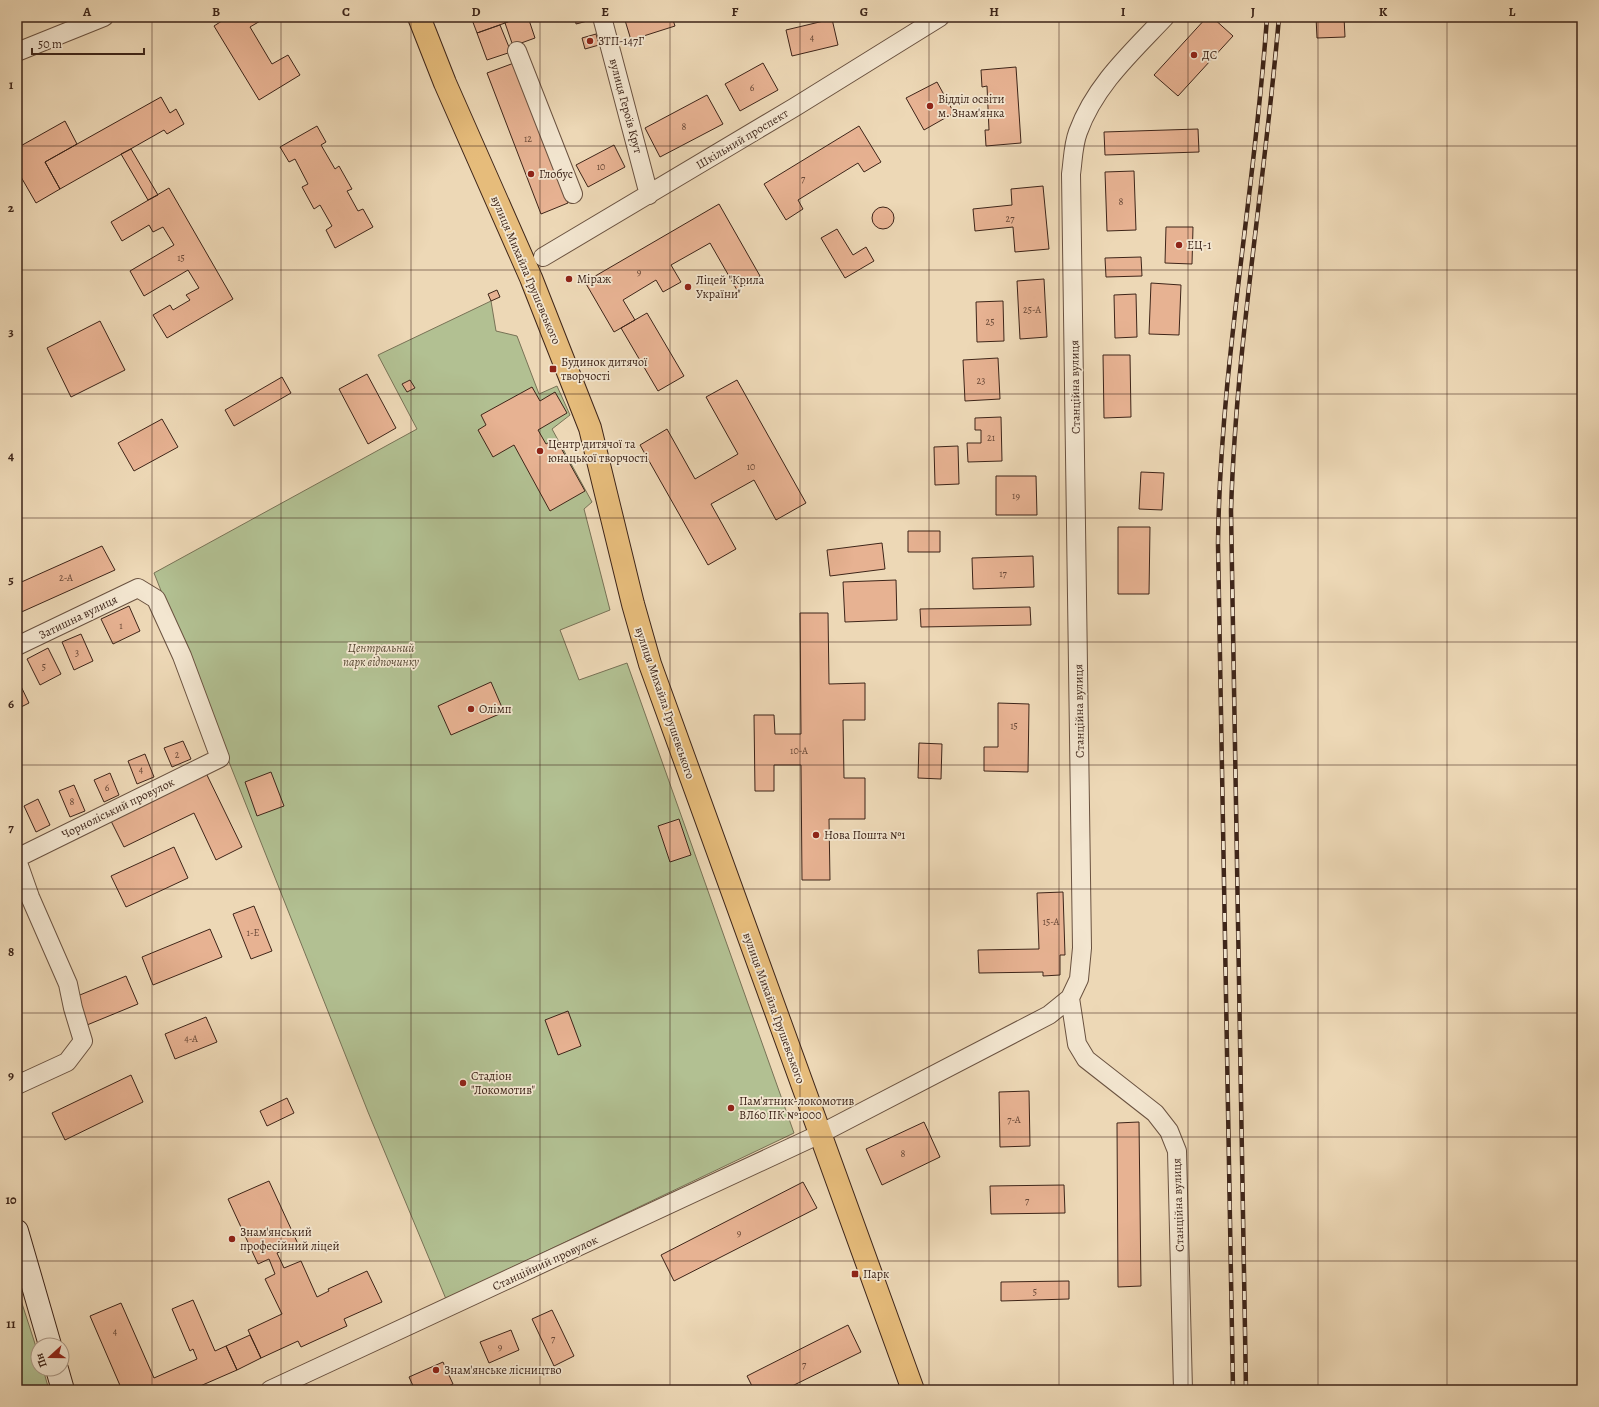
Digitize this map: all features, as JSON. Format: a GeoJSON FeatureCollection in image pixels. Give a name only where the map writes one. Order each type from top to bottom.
{"type":"FeatureCollection","features":[{"type":"Feature","properties":{"kind":"main road","name":"вулиця Михайла Грушевського"},"geometry":{"type":"LineString","coordinates":[[419,17],[446,83],[531,278],[590,428],[644,643],[820,1134],[914,1390]]}},
{"type":"Feature","properties":{"kind":"street"},"geometry":{"type":"LineString","coordinates":[[17,52],[104,17]]}},
{"type":"Feature","properties":{"kind":"street","name":"вулиця Героїв Крут"},"geometry":{"type":"LineString","coordinates":[[602,17],[649,195]]}},
{"type":"Feature","properties":{"kind":"street","name":"Станційна вулиця"},"geometry":{"type":"LineString","coordinates":[[1165,17],[1106,81],[1094,98],[1078,133],[1071,174],[1082,948],[1079,979],[1070,998],[1078,1044],[1086,1059],[1155,1113],[1169,1131],[1177,1151],[1183,1390]]}},
{"type":"Feature","properties":{"kind":"street","name":"Шкільний проспект"},"geometry":{"type":"LineString","coordinates":[[543,257],[795,107],[930,20]]}},
{"type":"Feature","properties":{"kind":"street"},"geometry":{"type":"LineString","coordinates":[[517,51],[573,194]]}},
{"type":"Feature","properties":{"kind":"street","name":"Затишна вулиця"},"geometry":{"type":"LineString","coordinates":[[17,646],[138,588],[156,599],[182,656],[220,758]]}},
{"type":"Feature","properties":{"kind":"street","name":"Чорноліський провулок"},"geometry":{"type":"LineString","coordinates":[[17,859],[220,758]]}},
{"type":"Feature","properties":{"kind":"street"},"geometry":{"type":"LineString","coordinates":[[17,859],[30,897],[68,984],[73,1008],[83,1041],[67,1062],[17,1085]]}},
{"type":"Feature","properties":{"kind":"street","name":"Станційний провулок"},"geometry":{"type":"LineString","coordinates":[[270,1390],[820,1134],[1048,1015],[1070,998]]}},
{"type":"Feature","properties":{"kind":"street"},"geometry":{"type":"LineString","coordinates":[[17,1230],[48,1337]]}},
{"type":"Feature","properties":{"kind":"street"},"geometry":{"type":"LineString","coordinates":[[59,1377],[63,1390]]}},
{"type":"Feature","properties":{"kind":"green space","name":"Центральний парк відпочинку"},"geometry":{"type":"Polygon","coordinates":[[[491,301],[496,331],[517,336],[539,394],[557,386],[570,415],[552,429],[592,502],[584,509],[610,610],[560,630],[579,680],[627,663],[794,1133],[446,1299],[368,1112],[154,573],[417,429],[378,355],[491,301]]]}},
{"type":"Feature","properties":{"kind":"green space"},"geometry":{"type":"Polygon","coordinates":[[[17,1288],[33,1337],[30,1337],[30,1377],[45,1377],[49,1390],[17,1390],[17,1288]]]}},
{"type":"Feature","properties":{"kind":"building"},"geometry":{"type":"Polygon","coordinates":[[[228,17],[267,17],[250,27],[272,64],[288,55],[300,75],[259,100],[214,26],[228,17]]]}},
{"type":"Feature","properties":{"kind":"building"},"geometry":{"type":"Polygon","coordinates":[[[471,17],[503,17],[505,23],[477,33],[471,17]]]}},
{"type":"Feature","properties":{"kind":"building"},"geometry":{"type":"Polygon","coordinates":[[[503,17],[520,17],[505,23],[503,17]]]}},
{"type":"Feature","properties":{"kind":"building"},"geometry":{"type":"Polygon","coordinates":[[[520,17],[528,17],[535,38],[513,46],[505,23],[520,17]]]}},
{"type":"Feature","properties":{"kind":"building"},"geometry":{"type":"Polygon","coordinates":[[[575,17],[594,17],[595,19],[576,24],[575,17]]]}},
{"type":"Feature","properties":{"kind":"building"},"geometry":{"type":"Polygon","coordinates":[[[624,17],[651,17],[652,20],[663,17],[672,17],[675,26],[631,40],[624,17]]]}},
{"type":"Feature","properties":{"kind":"building","name":"ДС"},"geometry":{"type":"Polygon","coordinates":[[[1207,17],[1212,17],[1233,36],[1178,96],[1154,75],[1207,17]]]}},
{"type":"Feature","properties":{"kind":"building"},"geometry":{"type":"Polygon","coordinates":[[[1316,17],[1344,17],[1345,37],[1317,38],[1316,17]]]}},
{"type":"Feature","properties":{"kind":"building"},"geometry":{"type":"Polygon","coordinates":[[[832,19],[838,45],[792,56],[786,30],[832,19]]]}},
{"type":"Feature","properties":{"kind":"building"},"geometry":{"type":"Polygon","coordinates":[[[500,25],[511,52],[487,60],[477,33],[500,25]]]}},
{"type":"Feature","properties":{"kind":"building","name":"ЗТП-147Г"},"geometry":{"type":"Polygon","coordinates":[[[596,34],[599,45],[585,49],[582,38],[596,34]]]}},
{"type":"Feature","properties":{"kind":"building"},"geometry":{"type":"Polygon","coordinates":[[[514,63],[568,203],[541,214],[487,73],[514,63]]]}},
{"type":"Feature","properties":{"kind":"building"},"geometry":{"type":"Polygon","coordinates":[[[763,63],[778,90],[740,111],[725,84],[763,63]]]}},
{"type":"Feature","properties":{"kind":"building"},"geometry":{"type":"Polygon","coordinates":[[[1016,67],[1021,143],[986,146],[985,130],[989,130],[987,86],[982,87],[981,70],[1016,67]]]}},
{"type":"Feature","properties":{"kind":"building","name":"Відділ освіти м. Знам'янка"},"geometry":{"type":"Polygon","coordinates":[[[937,82],[954,113],[924,130],[906,98],[937,82]]]}},
{"type":"Feature","properties":{"kind":"building"},"geometry":{"type":"Polygon","coordinates":[[[707,95],[723,124],[660,157],[645,128],[707,95]]]}},
{"type":"Feature","properties":{"kind":"building"},"geometry":{"type":"Polygon","coordinates":[[[161,97],[170,113],[176,109],[184,124],[167,134],[164,130],[60,189],[45,162],[161,97]]]}},
{"type":"Feature","properties":{"kind":"building"},"geometry":{"type":"Polygon","coordinates":[[[65,121],[77,144],[45,162],[60,189],[36,203],[17,170],[17,148],[65,121]]]}},
{"type":"Feature","properties":{"kind":"building"},"geometry":{"type":"Polygon","coordinates":[[[317,126],[326,142],[321,145],[335,169],[339,166],[352,189],[347,191],[358,211],[363,209],[373,227],[335,248],[326,230],[332,226],[320,205],[314,209],[302,187],[308,184],[295,159],[289,162],[280,147],[317,126]]]}},
{"type":"Feature","properties":{"kind":"building"},"geometry":{"type":"Polygon","coordinates":[[[859,126],[881,162],[864,172],[858,163],[798,200],[803,209],[786,220],[764,184],[859,126]]]}},
{"type":"Feature","properties":{"kind":"building"},"geometry":{"type":"Polygon","coordinates":[[[1198,129],[1199,152],[1105,155],[1104,132],[1198,129]]]}},
{"type":"Feature","properties":{"kind":"building"},"geometry":{"type":"Polygon","coordinates":[[[614,145],[625,167],[588,187],[576,165],[614,145]]]}},
{"type":"Feature","properties":{"kind":"building"},"geometry":{"type":"Polygon","coordinates":[[[131,149],[158,195],[148,200],[121,154],[131,149]]]}},
{"type":"Feature","properties":{"kind":"building"},"geometry":{"type":"Polygon","coordinates":[[[1134,171],[1136,230],[1107,231],[1105,172],[1134,171]]]}},
{"type":"Feature","properties":{"kind":"building"},"geometry":{"type":"Polygon","coordinates":[[[1043,186],[1049,249],[1015,252],[1013,227],[975,231],[973,209],[1012,205],[1011,189],[1043,186]]]}},
{"type":"Feature","properties":{"kind":"building"},"geometry":{"type":"Polygon","coordinates":[[[169,188],[233,299],[167,338],[153,315],[170,305],[173,310],[190,300],[186,295],[199,288],[188,270],[144,296],[130,271],[174,245],[163,227],[153,232],[149,225],[122,241],[111,222],[169,188]]]}},
{"type":"Feature","properties":{"kind":"building"},"geometry":{"type":"Polygon","coordinates":[[[719,204],[760,276],[737,290],[710,243],[671,265],[681,282],[663,292],[656,280],[623,300],[635,320],[614,332],[585,282],[719,204]]]}},
{"type":"Feature","properties":{"kind":"building"},"geometry":{"type":"Polygon","coordinates":[[[883,207],[891,210],[894,218],[891,226],[883,229],[875,226],[872,218],[875,210],[883,207]]]}},
{"type":"Feature","properties":{"kind":"building","name":"ЕЦ-1"},"geometry":{"type":"Polygon","coordinates":[[[1166,227],[1193,227],[1192,264],[1165,263],[1166,227]]]}},
{"type":"Feature","properties":{"kind":"building"},"geometry":{"type":"Polygon","coordinates":[[[837,229],[853,255],[866,247],[874,261],[845,278],[821,238],[837,229]]]}},
{"type":"Feature","properties":{"kind":"building"},"geometry":{"type":"Polygon","coordinates":[[[1141,257],[1142,276],[1106,277],[1105,258],[1141,257]]]}},
{"type":"Feature","properties":{"kind":"building"},"geometry":{"type":"Polygon","coordinates":[[[1044,279],[1047,337],[1020,339],[1017,281],[1044,279]]]}},
{"type":"Feature","properties":{"kind":"building"},"geometry":{"type":"Polygon","coordinates":[[[1151,283],[1181,285],[1179,335],[1149,334],[1151,283]]]}},
{"type":"Feature","properties":{"kind":"building"},"geometry":{"type":"Polygon","coordinates":[[[497,290],[500,297],[491,301],[488,294],[497,290]]]}},
{"type":"Feature","properties":{"kind":"building"},"geometry":{"type":"Polygon","coordinates":[[[1136,294],[1137,337],[1115,338],[1114,295],[1136,294]]]}},
{"type":"Feature","properties":{"kind":"building"},"geometry":{"type":"Polygon","coordinates":[[[1003,301],[1004,341],[977,342],[976,302],[1003,301]]]}},
{"type":"Feature","properties":{"kind":"building"},"geometry":{"type":"Polygon","coordinates":[[[647,313],[684,376],[658,391],[621,328],[647,313]]]}},
{"type":"Feature","properties":{"kind":"building"},"geometry":{"type":"Polygon","coordinates":[[[100,321],[125,370],[71,397],[47,348],[100,321]]]}},
{"type":"Feature","properties":{"kind":"building"},"geometry":{"type":"Polygon","coordinates":[[[1103,355],[1130,355],[1131,417],[1104,418],[1103,355]]]}},
{"type":"Feature","properties":{"kind":"building"},"geometry":{"type":"Polygon","coordinates":[[[998,358],[1000,399],[965,401],[963,360],[998,358]]]}},
{"type":"Feature","properties":{"kind":"building"},"geometry":{"type":"Polygon","coordinates":[[[367,374],[396,428],[368,444],[339,389],[367,374]]]}},
{"type":"Feature","properties":{"kind":"building"},"geometry":{"type":"Polygon","coordinates":[[[282,377],[291,393],[234,426],[225,410],[282,377]]]}},
{"type":"Feature","properties":{"kind":"building"},"geometry":{"type":"Polygon","coordinates":[[[410,380],[415,388],[407,392],[402,384],[410,380]]]}},
{"type":"Feature","properties":{"kind":"building"},"geometry":{"type":"Polygon","coordinates":[[[737,380],[806,503],[776,520],[754,480],[711,504],[736,549],[708,565],[640,445],[667,429],[695,479],[738,454],[706,397],[737,380]]]}},
{"type":"Feature","properties":{"kind":"building","name":"Центр дитячої та юнацької творчості"},"geometry":{"type":"Polygon","coordinates":[[[532,387],[540,401],[555,392],[567,413],[538,430],[546,444],[556,439],[585,491],[550,511],[514,445],[493,457],[478,430],[486,425],[481,415],[532,387]]]}},
{"type":"Feature","properties":{"kind":"building"},"geometry":{"type":"Polygon","coordinates":[[[1001,417],[1002,461],[968,462],[967,443],[981,443],[981,430],[975,430],[975,418],[1001,417]]]}},
{"type":"Feature","properties":{"kind":"building"},"geometry":{"type":"Polygon","coordinates":[[[162,419],[178,447],[134,471],[118,443],[162,419]]]}},
{"type":"Feature","properties":{"kind":"building"},"geometry":{"type":"Polygon","coordinates":[[[958,446],[959,484],[935,485],[934,447],[958,446]]]}},
{"type":"Feature","properties":{"kind":"building"},"geometry":{"type":"Polygon","coordinates":[[[1141,472],[1164,473],[1162,510],[1139,509],[1141,472]]]}},
{"type":"Feature","properties":{"kind":"building"},"geometry":{"type":"Polygon","coordinates":[[[996,476],[1036,476],[1037,515],[996,515],[996,476]]]}},
{"type":"Feature","properties":{"kind":"building"},"geometry":{"type":"Polygon","coordinates":[[[1118,527],[1150,527],[1149,594],[1118,594],[1118,527]]]}},
{"type":"Feature","properties":{"kind":"building"},"geometry":{"type":"Polygon","coordinates":[[[908,531],[940,531],[940,552],[908,552],[908,531]]]}},
{"type":"Feature","properties":{"kind":"building"},"geometry":{"type":"Polygon","coordinates":[[[882,543],[885,569],[830,576],[827,550],[882,543]]]}},
{"type":"Feature","properties":{"kind":"building"},"geometry":{"type":"Polygon","coordinates":[[[102,546],[115,570],[17,614],[17,584],[102,546]]]}},
{"type":"Feature","properties":{"kind":"building"},"geometry":{"type":"Polygon","coordinates":[[[1033,556],[1034,587],[973,589],[972,558],[1033,556]]]}},
{"type":"Feature","properties":{"kind":"building"},"geometry":{"type":"Polygon","coordinates":[[[896,580],[897,620],[845,622],[843,582],[896,580]]]}},
{"type":"Feature","properties":{"kind":"building"},"geometry":{"type":"Polygon","coordinates":[[[129,606],[140,631],[113,644],[101,619],[129,606]]]}},
{"type":"Feature","properties":{"kind":"building"},"geometry":{"type":"Polygon","coordinates":[[[1030,607],[1031,625],[921,627],[920,609],[1030,607]]]}},
{"type":"Feature","properties":{"kind":"building"},"geometry":{"type":"Polygon","coordinates":[[[800,613],[828,613],[829,684],[865,683],[865,720],[843,720],[844,778],[865,778],[865,819],[829,819],[830,880],[802,880],[801,765],[774,765],[774,791],[755,791],[754,715],[774,715],[775,734],[801,734],[800,613]]]}},
{"type":"Feature","properties":{"kind":"building"},"geometry":{"type":"Polygon","coordinates":[[[81,634],[93,661],[74,670],[62,642],[81,634]]]}},
{"type":"Feature","properties":{"kind":"building"},"geometry":{"type":"Polygon","coordinates":[[[48,648],[61,674],[40,685],[27,659],[48,648]]]}},
{"type":"Feature","properties":{"kind":"building"},"geometry":{"type":"Polygon","coordinates":[[[17,678],[29,703],[17,709],[17,678]]]}},
{"type":"Feature","properties":{"kind":"building","name":"Олімп"},"geometry":{"type":"Polygon","coordinates":[[[491,682],[504,712],[451,735],[438,706],[491,682]]]}},
{"type":"Feature","properties":{"kind":"building"},"geometry":{"type":"Polygon","coordinates":[[[998,703],[1029,704],[1028,772],[984,771],[984,747],[998,747],[998,703]]]}},
{"type":"Feature","properties":{"kind":"building"},"geometry":{"type":"Polygon","coordinates":[[[183,741],[191,759],[172,767],[164,748],[183,741]]]}},
{"type":"Feature","properties":{"kind":"building"},"geometry":{"type":"Polygon","coordinates":[[[919,743],[942,744],[941,779],[918,778],[919,743]]]}},
{"type":"Feature","properties":{"kind":"building"},"geometry":{"type":"Polygon","coordinates":[[[145,754],[154,777],[137,784],[128,761],[145,754]]]}},
{"type":"Feature","properties":{"kind":"building"},"geometry":{"type":"Polygon","coordinates":[[[271,772],[284,806],[257,816],[245,782],[271,772]]]}},
{"type":"Feature","properties":{"kind":"building"},"geometry":{"type":"Polygon","coordinates":[[[110,773],[119,795],[104,802],[94,780],[110,773]]]}},
{"type":"Feature","properties":{"kind":"building"},"geometry":{"type":"Polygon","coordinates":[[[206,773],[242,847],[216,860],[194,813],[124,847],[111,821],[206,773]]]}},
{"type":"Feature","properties":{"kind":"building"},"geometry":{"type":"Polygon","coordinates":[[[74,785],[85,811],[70,817],[59,791],[74,785]]]}},
{"type":"Feature","properties":{"kind":"building"},"geometry":{"type":"Polygon","coordinates":[[[38,799],[50,825],[36,832],[24,806],[38,799]]]}},
{"type":"Feature","properties":{"kind":"building"},"geometry":{"type":"Polygon","coordinates":[[[679,819],[691,855],[670,862],[658,826],[679,819]]]}},
{"type":"Feature","properties":{"kind":"building"},"geometry":{"type":"Polygon","coordinates":[[[174,847],[188,878],[126,907],[111,876],[174,847]]]}},
{"type":"Feature","properties":{"kind":"building"},"geometry":{"type":"Polygon","coordinates":[[[1063,892],[1065,955],[1060,955],[1060,975],[1043,976],[1043,972],[979,973],[978,950],[1039,949],[1037,893],[1063,892]]]}},
{"type":"Feature","properties":{"kind":"building"},"geometry":{"type":"Polygon","coordinates":[[[254,906],[272,951],[251,959],[233,914],[254,906]]]}},
{"type":"Feature","properties":{"kind":"building"},"geometry":{"type":"Polygon","coordinates":[[[210,929],[222,957],[153,985],[142,957],[210,929]]]}},
{"type":"Feature","properties":{"kind":"building"},"geometry":{"type":"Polygon","coordinates":[[[126,976],[138,1004],[87,1025],[75,997],[126,976]]]}},
{"type":"Feature","properties":{"kind":"building"},"geometry":{"type":"Polygon","coordinates":[[[568,1011],[581,1046],[558,1055],[545,1020],[568,1011]]]}},
{"type":"Feature","properties":{"kind":"building"},"geometry":{"type":"Polygon","coordinates":[[[206,1017],[217,1042],[175,1059],[165,1034],[206,1017]]]}},
{"type":"Feature","properties":{"kind":"building"},"geometry":{"type":"Polygon","coordinates":[[[17,1061],[25,1078],[17,1082],[17,1061]]]}},
{"type":"Feature","properties":{"kind":"building"},"geometry":{"type":"Polygon","coordinates":[[[131,1075],[143,1102],[65,1140],[52,1113],[131,1075]]]}},
{"type":"Feature","properties":{"kind":"building"},"geometry":{"type":"Polygon","coordinates":[[[1029,1091],[1030,1146],[1000,1147],[999,1092],[1029,1091]]]}},
{"type":"Feature","properties":{"kind":"building"},"geometry":{"type":"Polygon","coordinates":[[[287,1098],[294,1113],[267,1126],[260,1111],[287,1098]]]}},
{"type":"Feature","properties":{"kind":"building"},"geometry":{"type":"Polygon","coordinates":[[[924,1122],[940,1157],[882,1185],[866,1149],[924,1122]]]}},
{"type":"Feature","properties":{"kind":"building"},"geometry":{"type":"Polygon","coordinates":[[[1139,1122],[1141,1286],[1118,1287],[1117,1123],[1139,1122]]]}},
{"type":"Feature","properties":{"kind":"building"},"geometry":{"type":"Polygon","coordinates":[[[269,1181],[298,1244],[277,1253],[284,1268],[301,1261],[317,1297],[329,1291],[328,1289],[367,1271],[382,1302],[344,1319],[347,1326],[301,1347],[298,1341],[261,1358],[248,1330],[282,1314],[265,1279],[275,1274],[269,1259],[258,1264],[228,1199],[269,1181]]]}},
{"type":"Feature","properties":{"kind":"building"},"geometry":{"type":"Polygon","coordinates":[[[803,1182],[817,1208],[674,1281],[661,1255],[803,1182]]]}},
{"type":"Feature","properties":{"kind":"building"},"geometry":{"type":"Polygon","coordinates":[[[1064,1185],[1065,1213],[991,1214],[990,1186],[1064,1185]]]}},
{"type":"Feature","properties":{"kind":"building"},"geometry":{"type":"Polygon","coordinates":[[[1069,1281],[1069,1299],[1001,1301],[1001,1282],[1069,1281]]]}},
{"type":"Feature","properties":{"kind":"building"},"geometry":{"type":"Polygon","coordinates":[[[193,1300],[215,1351],[226,1346],[237,1370],[191,1390],[122,1390],[90,1316],[121,1303],[154,1378],[197,1359],[193,1349],[190,1351],[172,1309],[193,1300]]]}},
{"type":"Feature","properties":{"kind":"building"},"geometry":{"type":"Polygon","coordinates":[[[552,1310],[574,1356],[554,1366],[532,1319],[552,1310]]]}},
{"type":"Feature","properties":{"kind":"building"},"geometry":{"type":"Polygon","coordinates":[[[848,1325],[861,1352],[784,1390],[754,1390],[747,1376],[848,1325]]]}},
{"type":"Feature","properties":{"kind":"building"},"geometry":{"type":"Polygon","coordinates":[[[511,1330],[519,1350],[489,1363],[480,1342],[511,1330]]]}},
{"type":"Feature","properties":{"kind":"building"},"geometry":{"type":"Polygon","coordinates":[[[250,1335],[261,1358],[237,1370],[226,1346],[250,1335]]]}},
{"type":"Feature","properties":{"kind":"building","name":"Знам'янське лісництво"},"geometry":{"type":"Polygon","coordinates":[[[443,1362],[453,1384],[440,1390],[415,1390],[409,1377],[443,1362]]]}},
{"type":"Feature","properties":{"kind":"building"},"geometry":{"type":"Polygon","coordinates":[[[1072,1388],[1072,1390],[1003,1390],[1003,1389],[1072,1388]]]}},
{"type":"Feature","properties":{"kind":"railway"},"geometry":{"type":"LineString","coordinates":[[1233,1390],[1218,544],[1220,478],[1231,346],[1255,149],[1267,17]]}},
{"type":"Feature","properties":{"kind":"railway"},"geometry":{"type":"LineString","coordinates":[[1246,1390],[1231,511],[1239,387],[1279,17]]}},
{"type":"Feature","properties":{"kind":"place","name":"ЗТП-147Г"},"geometry":{"type":"Point","coordinates":[590,41]}},
{"type":"Feature","properties":{"kind":"place","name":"ДС"},"geometry":{"type":"Point","coordinates":[1194,55]}},
{"type":"Feature","properties":{"kind":"place","name":"Відділ освіти м. Знам'янка"},"geometry":{"type":"Point","coordinates":[930,106]}},
{"type":"Feature","properties":{"kind":"place","name":"Глобус"},"geometry":{"type":"Point","coordinates":[531,174]}},
{"type":"Feature","properties":{"kind":"place","name":"ЕЦ-1"},"geometry":{"type":"Point","coordinates":[1179,245]}},
{"type":"Feature","properties":{"kind":"place","name":"Міраж"},"geometry":{"type":"Point","coordinates":[569,279]}},
{"type":"Feature","properties":{"kind":"place","name":"Ліцей \"Крила України\""},"geometry":{"type":"Point","coordinates":[688,287]}},
{"type":"Feature","properties":{"kind":"place","name":"Будинок дитячої творчості"},"geometry":{"type":"Point","coordinates":[553,369]}},
{"type":"Feature","properties":{"kind":"place","name":"Центр дитячої та юнацької творчості"},"geometry":{"type":"Point","coordinates":[540,451]}},
{"type":"Feature","properties":{"kind":"place","name":"Олімп"},"geometry":{"type":"Point","coordinates":[471,709]}},
{"type":"Feature","properties":{"kind":"place","name":"Нова Пошта №1"},"geometry":{"type":"Point","coordinates":[816,835]}},
{"type":"Feature","properties":{"kind":"place","name":"Стадіон \"Локомотив\""},"geometry":{"type":"Point","coordinates":[463,1083]}},
{"type":"Feature","properties":{"kind":"place","name":"Пам'ятник-локомотив ВЛ60 ПК №1000"},"geometry":{"type":"Point","coordinates":[731,1108]}},
{"type":"Feature","properties":{"kind":"place","name":"Знам'янський професійний ліцей"},"geometry":{"type":"Point","coordinates":[232,1239]}},
{"type":"Feature","properties":{"kind":"place","name":"Парк"},"geometry":{"type":"Point","coordinates":[855,1274]}},
{"type":"Feature","properties":{"kind":"place","name":"Знам'янське лісництво"},"geometry":{"type":"Point","coordinates":[436,1370]}}]}
